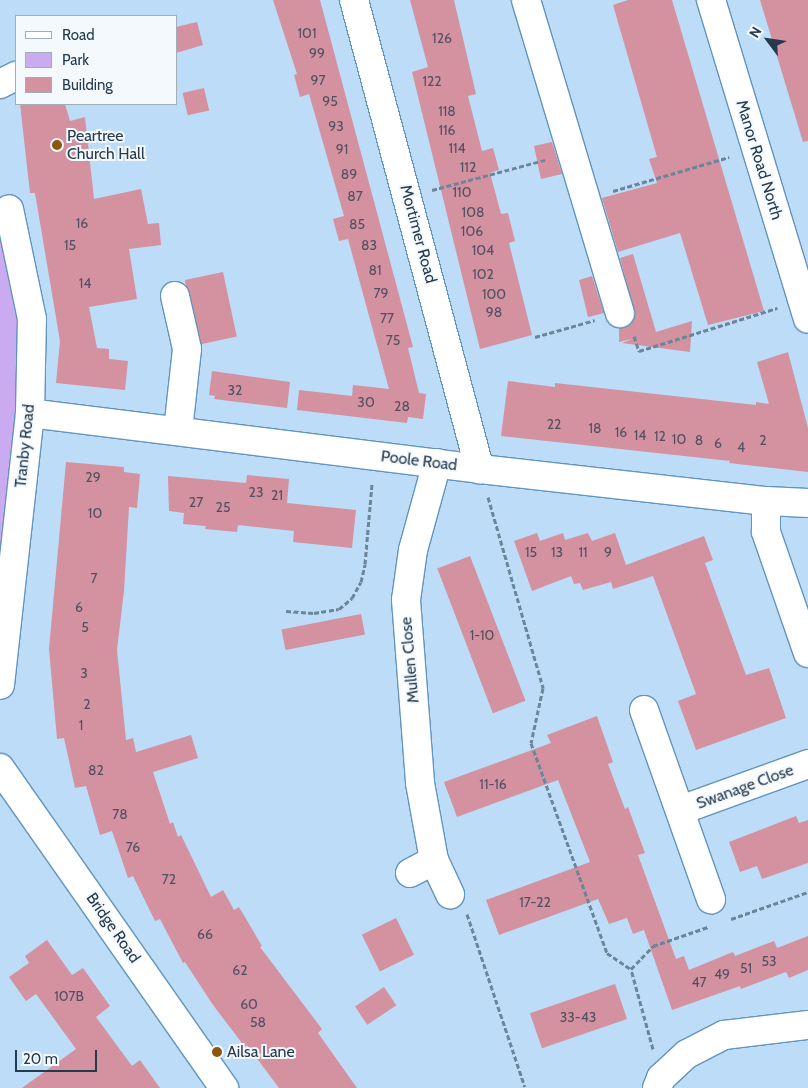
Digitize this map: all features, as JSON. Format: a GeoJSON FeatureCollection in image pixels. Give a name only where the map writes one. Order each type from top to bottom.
{"type":"FeatureCollection","features":[{"type":"Feature","properties":{"kind":"street","name":"Mortimer Road"},"geometry":{"type":"LineString","coordinates":[[355,0],[480,469]]}},
{"type":"Feature","properties":{"kind":"street"},"geometry":{"type":"LineString","coordinates":[[526,0],[620,313]]}},
{"type":"Feature","properties":{"kind":"street","name":"Manor Road North"},"geometry":{"type":"LineString","coordinates":[[711,0],[805,310]]}},
{"type":"Feature","properties":{"kind":"street"},"geometry":{"type":"LineString","coordinates":[[0,84],[15,76]]}},
{"type":"Feature","properties":{"kind":"street","name":"Tranby Road"},"geometry":{"type":"LineString","coordinates":[[0,685],[30,412],[32,319],[9,209]]}},
{"type":"Feature","properties":{"kind":"street"},"geometry":{"type":"LineString","coordinates":[[175,296],[187,349],[178,431]]}},
{"type":"Feature","properties":{"kind":"street","name":"Poole Road"},"geometry":{"type":"LineString","coordinates":[[30,412],[437,464],[766,501],[808,503]]}},
{"type":"Feature","properties":{"kind":"street","name":"Mullen Close"},"geometry":{"type":"LineString","coordinates":[[437,464],[413,550],[406,600],[420,783],[434,860],[450,894]]}},
{"type":"Feature","properties":{"kind":"street"},"geometry":{"type":"LineString","coordinates":[[766,501],[766,532],[808,652]]}},
{"type":"Feature","properties":{"kind":"street","name":"Swanage Close"},"geometry":{"type":"LineString","coordinates":[[644,710],[718,915]]}},
{"type":"Feature","properties":{"kind":"street","name":"Swanage Close"},"geometry":{"type":"LineString","coordinates":[[681,810],[808,764]]}},
{"type":"Feature","properties":{"kind":"street","name":"Bridge Road"},"geometry":{"type":"LineString","coordinates":[[0,768],[224,1088]]}},
{"type":"Feature","properties":{"kind":"street"},"geometry":{"type":"LineString","coordinates":[[410,873],[434,860]]}},
{"type":"Feature","properties":{"kind":"street"},"geometry":{"type":"LineString","coordinates":[[659,1083],[687,1054],[724,1035],[808,1025]]}},
{"type":"Feature","properties":{"kind":"path"},"geometry":{"type":"LineString","coordinates":[[585,199],[756,150]]}},
{"type":"Feature","properties":{"kind":"path"},"geometry":{"type":"LineString","coordinates":[[408,196],[572,153]]}},
{"type":"Feature","properties":{"kind":"path"},"geometry":{"type":"LineString","coordinates":[[536,337],[627,311],[639,352],[805,310]]}},
{"type":"Feature","properties":{"kind":"path"},"geometry":{"type":"LineString","coordinates":[[286,611],[314,613],[339,609],[352,598],[361,582],[365,564],[374,456]]}},
{"type":"Feature","properties":{"kind":"path"},"geometry":{"type":"LineString","coordinates":[[480,469],[543,688],[532,742],[607,954],[631,969],[659,1083]]}},
{"type":"Feature","properties":{"kind":"path"},"geometry":{"type":"LineString","coordinates":[[631,969],[654,946],[718,915],[808,892]]}},
{"type":"Feature","properties":{"kind":"path"},"geometry":{"type":"LineString","coordinates":[[450,894],[464,904],[525,1087]]}},
{"type":"Feature","properties":{"kind":"green space"},"geometry":{"type":"Polygon","coordinates":[[[0,236],[20,337],[10,492],[0,579],[0,236]]]}},
{"type":"Feature","properties":{"kind":"building"},"geometry":{"type":"Polygon","coordinates":[[[273,0],[320,0],[413,347],[408,348],[419,393],[426,394],[423,419],[408,417],[407,423],[297,410],[299,390],[352,396],[353,385],[389,389],[348,239],[339,241],[333,219],[344,216],[309,94],[300,97],[294,75],[297,74],[273,0]]]}},
{"type":"Feature","properties":{"kind":"building"},"geometry":{"type":"Polygon","coordinates":[[[410,0],[454,0],[476,94],[468,96],[482,151],[493,148],[499,170],[490,173],[501,214],[508,213],[515,241],[509,243],[532,335],[480,349],[412,72],[428,67],[410,0]]]}},
{"type":"Feature","properties":{"kind":"building"},"geometry":{"type":"Polygon","coordinates":[[[628,0],[672,0],[764,311],[708,325],[680,233],[618,252],[602,198],[657,183],[649,159],[657,157],[613,5],[628,0]]]}},
{"type":"Feature","properties":{"kind":"building"},"geometry":{"type":"Polygon","coordinates":[[[760,0],[808,0],[808,141],[803,142],[760,0]]]}},
{"type":"Feature","properties":{"kind":"building"},"geometry":{"type":"Polygon","coordinates":[[[197,22],[203,45],[178,52],[178,27],[197,22]]]}},
{"type":"Feature","properties":{"kind":"building"},"geometry":{"type":"Polygon","coordinates":[[[204,88],[209,110],[188,115],[183,93],[204,88]]]}},
{"type":"Feature","properties":{"kind":"building"},"geometry":{"type":"Polygon","coordinates":[[[20,105],[65,105],[70,121],[85,117],[94,199],[141,189],[148,224],[159,223],[161,245],[129,249],[137,299],[89,307],[97,348],[109,349],[109,359],[128,361],[125,390],[56,383],[60,341],[35,193],[30,193],[20,105]]]}},
{"type":"Feature","properties":{"kind":"building"},"geometry":{"type":"Polygon","coordinates":[[[552,142],[562,174],[541,179],[534,146],[552,142]]]}},
{"type":"Feature","properties":{"kind":"building"},"geometry":{"type":"Polygon","coordinates":[[[633,254],[656,332],[692,321],[690,352],[622,343],[632,339],[619,342],[619,328],[631,324],[635,316],[620,258],[633,254]]]}},
{"type":"Feature","properties":{"kind":"building"},"geometry":{"type":"Polygon","coordinates":[[[223,272],[237,337],[199,345],[185,280],[223,272]]]}},
{"type":"Feature","properties":{"kind":"building"},"geometry":{"type":"Polygon","coordinates":[[[592,276],[604,313],[588,317],[579,280],[592,276]]]}},
{"type":"Feature","properties":{"kind":"building"},"geometry":{"type":"Polygon","coordinates":[[[788,352],[808,428],[808,472],[729,463],[730,461],[501,436],[508,381],[555,387],[555,383],[756,405],[756,402],[769,404],[757,362],[788,352]]]}},
{"type":"Feature","properties":{"kind":"building"},"geometry":{"type":"Polygon","coordinates":[[[212,371],[290,382],[287,408],[214,399],[215,396],[209,395],[212,371]]]}},
{"type":"Feature","properties":{"kind":"building"},"geometry":{"type":"Polygon","coordinates":[[[66,462],[124,467],[124,472],[140,474],[137,508],[129,507],[124,591],[117,650],[126,740],[133,738],[136,752],[191,735],[198,758],[153,772],[170,824],[173,822],[178,837],[181,835],[211,897],[223,890],[234,910],[239,907],[262,946],[260,947],[322,1029],[318,1033],[357,1088],[279,1088],[247,1045],[245,1047],[213,1005],[185,962],[183,963],[160,919],[155,921],[133,876],[128,878],[112,831],[100,835],[86,786],[75,788],[64,738],[57,739],[49,649],[66,462]]]}},
{"type":"Feature","properties":{"kind":"building"},"geometry":{"type":"Polygon","coordinates":[[[247,475],[289,479],[287,503],[356,510],[352,548],[293,542],[294,531],[238,525],[237,532],[205,529],[206,526],[183,524],[184,513],[169,511],[168,476],[246,483],[247,475]]]}},
{"type":"Feature","properties":{"kind":"building"},"geometry":{"type":"Polygon","coordinates":[[[537,533],[540,541],[563,533],[565,540],[588,533],[592,541],[615,533],[626,565],[704,536],[713,560],[705,563],[746,675],[769,668],[786,718],[696,750],[678,701],[696,694],[653,576],[613,589],[611,582],[583,590],[580,583],[574,584],[571,576],[532,591],[514,541],[537,533]]]}},
{"type":"Feature","properties":{"kind":"building"},"geometry":{"type":"Polygon","coordinates":[[[470,556],[526,701],[493,713],[437,569],[470,556]]]}},
{"type":"Feature","properties":{"kind":"building"},"geometry":{"type":"Polygon","coordinates":[[[361,614],[365,635],[285,650],[281,629],[361,614]]]}},
{"type":"Feature","properties":{"kind":"building"},"geometry":{"type":"Polygon","coordinates":[[[597,716],[613,762],[608,764],[625,809],[628,807],[645,853],[638,855],[676,959],[684,956],[689,970],[733,952],[735,956],[774,941],[777,948],[808,936],[808,970],[789,978],[786,972],[741,989],[740,986],[672,1010],[644,930],[633,934],[627,918],[609,924],[598,899],[499,935],[486,900],[590,862],[558,780],[457,817],[444,782],[551,743],[547,735],[597,716]]]}},
{"type":"Feature","properties":{"kind":"building"},"geometry":{"type":"Polygon","coordinates":[[[796,816],[799,823],[808,820],[808,863],[762,879],[757,866],[740,872],[729,842],[796,816]]]}},
{"type":"Feature","properties":{"kind":"building"},"geometry":{"type":"Polygon","coordinates":[[[396,918],[414,955],[380,972],[362,935],[396,918]]]}},
{"type":"Feature","properties":{"kind":"building"},"geometry":{"type":"Polygon","coordinates":[[[47,940],[72,975],[83,968],[110,1006],[96,1017],[132,1066],[140,1060],[160,1088],[22,1088],[76,1049],[36,994],[26,1001],[9,977],[29,963],[25,956],[47,940]]]}},
{"type":"Feature","properties":{"kind":"building"},"geometry":{"type":"Polygon","coordinates":[[[615,984],[627,1019],[542,1048],[530,1013],[615,984]]]}},
{"type":"Feature","properties":{"kind":"building"},"geometry":{"type":"Polygon","coordinates":[[[384,987],[396,1005],[367,1025],[355,1007],[384,987]]]}},
{"type":"Feature","properties":{"kind":"place","name":"Peartree Church Hall"},"geometry":{"type":"Point","coordinates":[57,145]}},
{"type":"Feature","properties":{"kind":"place","name":"Ailsa Lane"},"geometry":{"type":"Point","coordinates":[217,1052]}}]}
